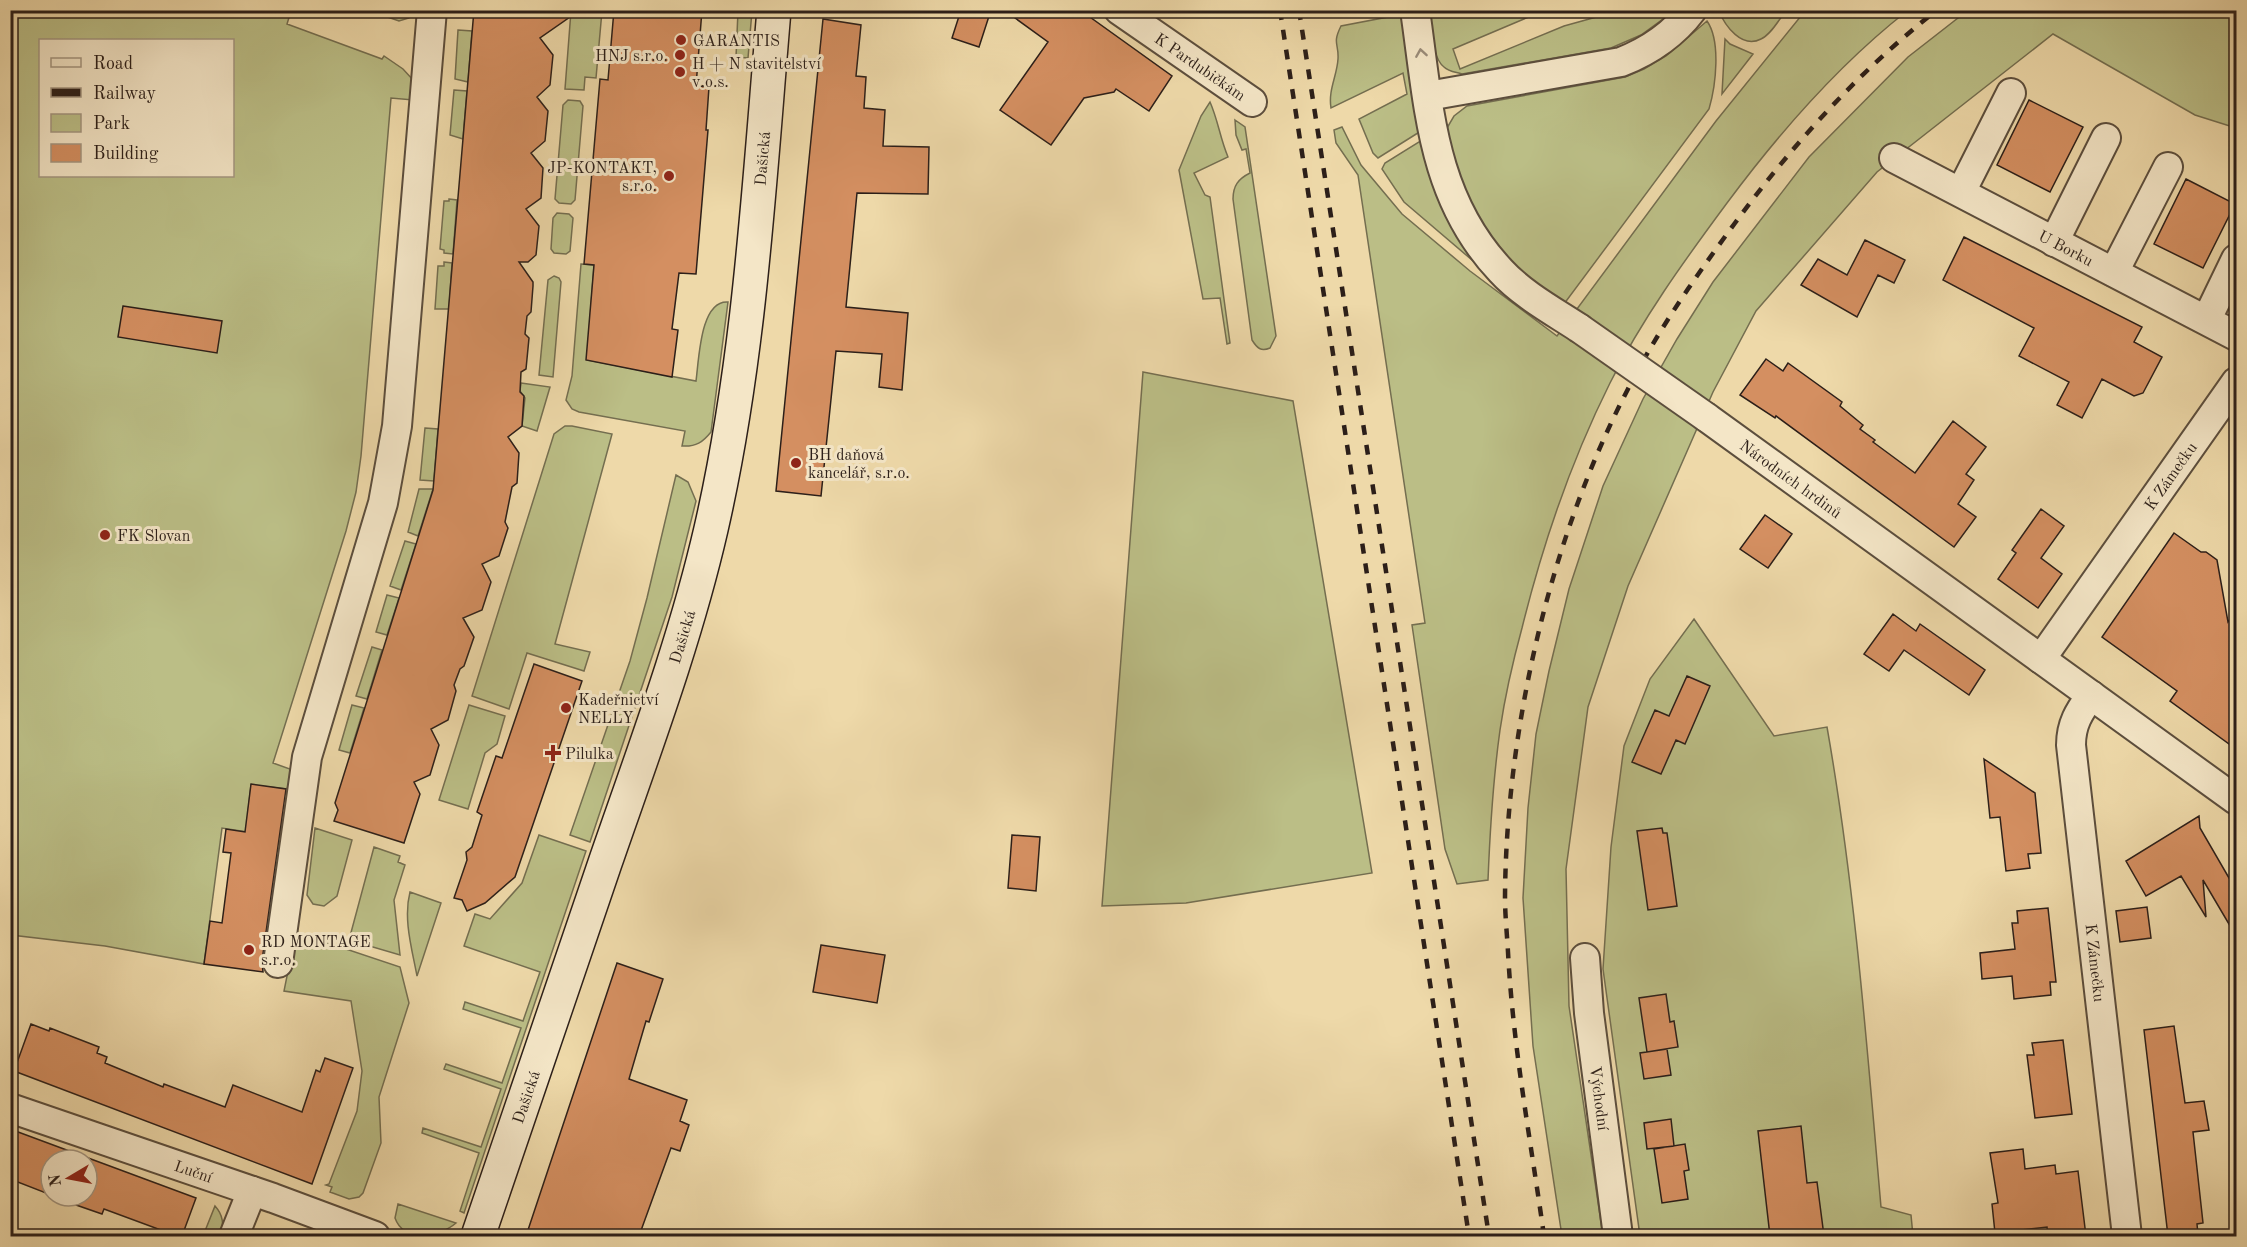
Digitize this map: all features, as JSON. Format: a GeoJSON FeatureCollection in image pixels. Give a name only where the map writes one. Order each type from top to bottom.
{"type":"FeatureCollection","features":[{"type":"Feature","properties":{"kind":"main road","name":"Dašická"},"geometry":{"type":"LineString","coordinates":[[478,1236],[655,718],[711,530],[736,400],[753,249],[774,10]]}},
{"type":"Feature","properties":{"kind":"street"},"geometry":{"type":"LineString","coordinates":[[278,963],[307,757],[384,503],[391,467],[397,426],[432,10]]}},
{"type":"Feature","properties":{"kind":"street","name":"K Pardubičkám"},"geometry":{"type":"LineString","coordinates":[[1119,10],[1252,102]]}},
{"type":"Feature","properties":{"kind":"street","name":"Národních hrdinů"},"geometry":{"type":"LineString","coordinates":[[1415,10],[1436,152],[1445,180],[1466,225],[1503,273],[2236,800]]}},
{"type":"Feature","properties":{"kind":"street"},"geometry":{"type":"LineString","coordinates":[[1428,96],[1621,62],[1637,56],[1665,38],[1683,23],[1692,10]]}},
{"type":"Feature","properties":{"kind":"street"},"geometry":{"type":"LineString","coordinates":[[1960,192],[2011,93]]}},
{"type":"Feature","properties":{"kind":"street"},"geometry":{"type":"LineString","coordinates":[[2054,242],[2106,138]]}},
{"type":"Feature","properties":{"kind":"street","name":"U Borku"},"geometry":{"type":"LineString","coordinates":[[1894,158],[2236,336]]}},
{"type":"Feature","properties":{"kind":"street"},"geometry":{"type":"LineString","coordinates":[[2114,272],[2168,168]]}},
{"type":"Feature","properties":{"kind":"street"},"geometry":{"type":"LineString","coordinates":[[2207,319],[2236,259]]}},
{"type":"Feature","properties":{"kind":"street","name":"K Zámečku"},"geometry":{"type":"LineString","coordinates":[[2041,659],[2236,382]]}},
{"type":"Feature","properties":{"kind":"street","name":"K Zámečku"},"geometry":{"type":"LineString","coordinates":[[2091,695],[2075,718],[2071,745],[2127,1236]]}},
{"type":"Feature","properties":{"kind":"street","name":"Východní"},"geometry":{"type":"LineString","coordinates":[[1585,958],[1589,1013],[1618,1236]]}},
{"type":"Feature","properties":{"kind":"street","name":"Luční"},"geometry":{"type":"LineString","coordinates":[[10,1108],[375,1236]]}},
{"type":"Feature","properties":{"kind":"street"},"geometry":{"type":"LineString","coordinates":[[234,1236],[252,1191]]}},
{"type":"Feature","properties":{"kind":"green space"},"geometry":{"type":"Polygon","coordinates":[[[1719,10],[1786,11],[1768,34],[1761,39],[1747,41],[1730,29],[1719,10]]]}},
{"type":"Feature","properties":{"kind":"green space"},"geometry":{"type":"Polygon","coordinates":[[[10,11],[291,11],[287,24],[382,59],[384,56],[403,69],[414,81],[413,100],[391,98],[356,492],[346,531],[273,763],[290,769],[292,773],[287,789],[251,785],[248,812],[282,817],[280,837],[222,828],[204,964],[105,946],[11,935],[10,11]]]}},
{"type":"Feature","properties":{"kind":"green space"},"geometry":{"type":"Polygon","coordinates":[[[370,11],[410,11],[409,18],[399,21],[370,11]]]}},
{"type":"Feature","properties":{"kind":"green space"},"geometry":{"type":"Polygon","coordinates":[[[571,11],[602,11],[596,78],[585,77],[584,90],[565,89],[571,11]]]}},
{"type":"Feature","properties":{"kind":"green space"},"geometry":{"type":"Polygon","coordinates":[[[738,11],[752,11],[748,58],[736,57],[738,11]]]}},
{"type":"Feature","properties":{"kind":"green space"},"geometry":{"type":"Polygon","coordinates":[[[1427,11],[1543,11],[1453,49],[1460,69],[1564,26],[1618,11],[1674,11],[1641,35],[1611,48],[1462,74],[1448,70],[1440,63],[1434,49],[1427,11]]]}},
{"type":"Feature","properties":{"kind":"green space"},"geometry":{"type":"Polygon","coordinates":[[[1805,11],[1907,11],[1833,77],[1767,151],[1664,291],[1622,359],[1596,412],[1559,503],[1515,653],[1504,704],[1498,749],[1488,880],[1457,884],[1445,849],[1412,625],[1425,623],[1358,175],[1336,143],[1334,130],[1342,127],[1361,165],[1402,214],[1470,271],[1557,336],[1716,121],[1805,11]]]}},
{"type":"Feature","properties":{"kind":"green space"},"geometry":{"type":"Polygon","coordinates":[[[1967,11],[2236,11],[2236,128],[2195,115],[2053,34],[1877,172],[1756,311],[1713,392],[1628,586],[1588,707],[1566,869],[1569,1006],[1603,1236],[1562,1236],[1533,1046],[1523,898],[1528,808],[1536,734],[1569,589],[1603,486],[1643,399],[1713,282],[1809,157],[1908,57],[1967,11]]]}},
{"type":"Feature","properties":{"kind":"green space"},"geometry":{"type":"Polygon","coordinates":[[[1404,14],[1421,131],[1378,158],[1373,153],[1359,119],[1407,94],[1403,73],[1331,108],[1331,95],[1338,59],[1337,36],[1341,26],[1404,14]]]}},
{"type":"Feature","properties":{"kind":"green space"},"geometry":{"type":"Polygon","coordinates":[[[1707,21],[1716,51],[1714,88],[1709,109],[1564,304],[1505,258],[1481,223],[1450,161],[1447,128],[1454,116],[1467,106],[1625,77],[1666,56],[1707,21]]]}},
{"type":"Feature","properties":{"kind":"green space"},"geometry":{"type":"Polygon","coordinates":[[[458,30],[472,31],[468,82],[455,79],[458,30]]]}},
{"type":"Feature","properties":{"kind":"green space"},"geometry":{"type":"Polygon","coordinates":[[[1725,39],[1730,44],[1753,54],[1722,94],[1725,39]]]}},
{"type":"Feature","properties":{"kind":"green space"},"geometry":{"type":"Polygon","coordinates":[[[454,90],[467,91],[463,139],[450,135],[454,90]]]}},
{"type":"Feature","properties":{"kind":"green space"},"geometry":{"type":"Polygon","coordinates":[[[568,100],[580,101],[583,106],[575,200],[571,204],[559,203],[555,199],[563,105],[568,100]]]}},
{"type":"Feature","properties":{"kind":"green space"},"geometry":{"type":"Polygon","coordinates":[[[1210,102],[1228,157],[1194,173],[1205,195],[1210,197],[1230,343],[1227,344],[1220,298],[1203,299],[1179,170],[1201,116],[1210,102]]]}},
{"type":"Feature","properties":{"kind":"green space"},"geometry":{"type":"Polygon","coordinates":[[[1235,120],[1245,127],[1276,336],[1270,348],[1264,350],[1252,340],[1233,199],[1237,183],[1250,173],[1246,149],[1242,150],[1236,135],[1235,120]]]}},
{"type":"Feature","properties":{"kind":"green space"},"geometry":{"type":"Polygon","coordinates":[[[1422,140],[1479,266],[1404,202],[1382,169],[1385,163],[1422,140]]]}},
{"type":"Feature","properties":{"kind":"green space"},"geometry":{"type":"Polygon","coordinates":[[[449,199],[457,200],[453,254],[444,253],[444,250],[440,249],[444,201],[449,201],[449,199]]]}},
{"type":"Feature","properties":{"kind":"green space"},"geometry":{"type":"Polygon","coordinates":[[[557,213],[569,214],[573,218],[570,251],[566,254],[554,253],[551,249],[553,218],[557,213]]]}},
{"type":"Feature","properties":{"kind":"green space"},"geometry":{"type":"Polygon","coordinates":[[[444,262],[452,263],[449,309],[435,309],[438,266],[444,266],[444,262]]]}},
{"type":"Feature","properties":{"kind":"green space"},"geometry":{"type":"Polygon","coordinates":[[[581,264],[594,265],[587,360],[696,381],[700,346],[706,321],[719,304],[728,302],[711,432],[702,441],[691,446],[682,446],[685,431],[572,409],[566,400],[572,376],[581,264]]]}},
{"type":"Feature","properties":{"kind":"green space"},"geometry":{"type":"Polygon","coordinates":[[[554,276],[561,282],[553,377],[539,375],[548,280],[554,276]]]}},
{"type":"Feature","properties":{"kind":"green space"},"geometry":{"type":"Polygon","coordinates":[[[1143,372],[1293,401],[1372,873],[1186,903],[1102,906],[1143,372]]]}},
{"type":"Feature","properties":{"kind":"green space"},"geometry":{"type":"Polygon","coordinates":[[[521,383],[550,387],[537,431],[522,426],[525,398],[520,391],[521,383]]]}},
{"type":"Feature","properties":{"kind":"green space"},"geometry":{"type":"Polygon","coordinates":[[[565,426],[612,434],[555,644],[590,652],[584,671],[527,653],[509,709],[472,696],[554,434],[565,426]]]}},
{"type":"Feature","properties":{"kind":"green space"},"geometry":{"type":"Polygon","coordinates":[[[425,428],[438,429],[434,481],[420,480],[425,428]]]}},
{"type":"Feature","properties":{"kind":"green space"},"geometry":{"type":"Polygon","coordinates":[[[676,475],[688,482],[696,501],[672,597],[590,842],[570,835],[630,661],[676,475]]]}},
{"type":"Feature","properties":{"kind":"green space"},"geometry":{"type":"Polygon","coordinates":[[[419,489],[433,489],[418,536],[408,532],[419,489]]]}},
{"type":"Feature","properties":{"kind":"green space"},"geometry":{"type":"Polygon","coordinates":[[[405,541],[416,544],[401,590],[390,586],[405,541]]]}},
{"type":"Feature","properties":{"kind":"green space"},"geometry":{"type":"Polygon","coordinates":[[[387,595],[399,598],[387,635],[376,632],[387,595]]]}},
{"type":"Feature","properties":{"kind":"green space"},"geometry":{"type":"Polygon","coordinates":[[[1694,619],[1774,736],[1827,727],[1853,907],[1881,1207],[1911,1215],[1913,1236],[1640,1236],[1603,969],[1611,847],[1624,746],[1650,679],[1694,619]]]}},
{"type":"Feature","properties":{"kind":"green space"},"geometry":{"type":"Polygon","coordinates":[[[372,647],[382,650],[367,699],[356,696],[372,647]]]}},
{"type":"Feature","properties":{"kind":"green space"},"geometry":{"type":"Polygon","coordinates":[[[352,705],[364,708],[350,753],[339,750],[352,705]]]}},
{"type":"Feature","properties":{"kind":"green space"},"geometry":{"type":"Polygon","coordinates":[[[469,705],[505,716],[497,744],[485,753],[468,809],[439,800],[469,705]]]}},
{"type":"Feature","properties":{"kind":"green space"},"geometry":{"type":"Polygon","coordinates":[[[315,828],[352,840],[337,896],[324,906],[313,904],[307,895],[315,828]]]}},
{"type":"Feature","properties":{"kind":"green space"},"geometry":{"type":"Polygon","coordinates":[[[539,835],[586,851],[464,1213],[460,1211],[479,1153],[422,1133],[423,1128],[481,1147],[501,1089],[444,1069],[446,1064],[502,1083],[521,1028],[463,1009],[465,1002],[523,1021],[540,972],[464,946],[475,914],[490,919],[522,883],[539,835]]]}},
{"type":"Feature","properties":{"kind":"green space"},"geometry":{"type":"Polygon","coordinates":[[[374,847],[400,856],[398,862],[405,865],[394,900],[400,955],[349,940],[374,847]]]}},
{"type":"Feature","properties":{"kind":"green space"},"geometry":{"type":"Polygon","coordinates":[[[410,892],[441,903],[417,976],[407,913],[410,892]]]}},
{"type":"Feature","properties":{"kind":"green space"},"geometry":{"type":"Polygon","coordinates":[[[306,942],[325,942],[400,967],[409,1003],[379,1097],[381,1143],[363,1193],[359,1197],[349,1199],[330,1192],[332,1187],[326,1185],[329,1184],[357,1111],[362,1071],[351,1001],[284,991],[292,951],[306,942]]]}},
{"type":"Feature","properties":{"kind":"green space"},"geometry":{"type":"Polygon","coordinates":[[[398,1204],[456,1223],[441,1232],[414,1234],[400,1226],[395,1218],[398,1204]]]}},
{"type":"Feature","properties":{"kind":"green space"},"geometry":{"type":"Polygon","coordinates":[[[215,1206],[223,1224],[222,1236],[203,1236],[215,1206]]]}},
{"type":"Feature","properties":{"kind":"building"},"geometry":{"type":"Polygon","coordinates":[[[474,10],[580,10],[540,38],[553,55],[550,85],[537,97],[548,111],[545,141],[531,153],[543,168],[541,198],[526,209],[539,226],[536,255],[528,262],[519,262],[533,282],[533,286],[531,312],[527,316],[525,334],[529,338],[526,369],[521,372],[520,392],[524,396],[522,426],[508,437],[519,453],[517,483],[512,487],[505,522],[508,528],[499,556],[482,564],[491,582],[482,610],[463,618],[474,637],[464,666],[460,669],[454,685],[456,691],[448,720],[431,729],[439,745],[430,775],[414,782],[420,794],[404,843],[334,821],[338,810],[335,803],[433,490],[474,10]]]}},
{"type":"Feature","properties":{"kind":"building"},"geometry":{"type":"Polygon","coordinates":[[[614,10],[702,10],[696,86],[709,87],[706,130],[708,130],[696,274],[679,273],[672,329],[678,330],[672,377],[586,360],[594,265],[584,264],[600,79],[608,80],[614,10]]]}},
{"type":"Feature","properties":{"kind":"building"},"geometry":{"type":"Polygon","coordinates":[[[961,10],[991,10],[979,47],[952,38],[961,10]]]}},
{"type":"Feature","properties":{"kind":"building"},"geometry":{"type":"Polygon","coordinates":[[[1004,10],[1080,10],[1172,76],[1149,111],[1116,89],[1114,92],[1084,98],[1051,145],[1000,110],[1048,42],[1004,10]]]}},
{"type":"Feature","properties":{"kind":"building"},"geometry":{"type":"Polygon","coordinates":[[[823,19],[861,25],[856,76],[866,77],[864,108],[885,110],[883,146],[929,147],[928,194],[857,193],[846,307],[908,313],[902,390],[879,387],[882,354],[836,351],[821,496],[776,491],[823,19]]]}},
{"type":"Feature","properties":{"kind":"building"},"geometry":{"type":"Polygon","coordinates":[[[2029,100],[2083,127],[2050,192],[1997,165],[2029,100]]]}},
{"type":"Feature","properties":{"kind":"building"},"geometry":{"type":"Polygon","coordinates":[[[2186,179],[2235,204],[2203,268],[2154,244],[2186,179]]]}},
{"type":"Feature","properties":{"kind":"building"},"geometry":{"type":"Polygon","coordinates":[[[1964,237],[2142,327],[2134,342],[2162,357],[2143,393],[2134,396],[2102,379],[2082,418],[2057,405],[2069,382],[2019,356],[2034,328],[1943,280],[1964,237]]]}},
{"type":"Feature","properties":{"kind":"building"},"geometry":{"type":"Polygon","coordinates":[[[1865,240],[1905,260],[1894,283],[1878,275],[1857,317],[1801,285],[1818,259],[1847,275],[1865,240]]]}},
{"type":"Feature","properties":{"kind":"building"},"geometry":{"type":"Polygon","coordinates":[[[123,306],[222,321],[217,353],[118,337],[123,306]]]}},
{"type":"Feature","properties":{"kind":"building"},"geometry":{"type":"Polygon","coordinates":[[[1766,359],[1783,371],[1788,363],[1842,402],[1840,406],[1863,425],[1860,429],[1875,440],[1873,442],[1915,473],[1953,421],[1986,447],[1966,474],[1974,480],[1958,504],[1976,517],[1954,547],[1776,416],[1775,418],[1740,395],[1766,359]]]}},
{"type":"Feature","properties":{"kind":"building"},"geometry":{"type":"Polygon","coordinates":[[[2041,509],[2064,526],[2041,558],[2062,574],[2038,608],[1998,579],[2016,553],[2012,550],[2041,509]]]}},
{"type":"Feature","properties":{"kind":"building"},"geometry":{"type":"Polygon","coordinates":[[[1765,515],[1792,534],[1768,568],[1740,549],[1765,515]]]}},
{"type":"Feature","properties":{"kind":"building"},"geometry":{"type":"Polygon","coordinates":[[[2174,533],[2217,560],[2228,622],[2236,611],[2236,749],[2170,701],[2177,691],[2102,637],[2174,533]]]}},
{"type":"Feature","properties":{"kind":"building"},"geometry":{"type":"Polygon","coordinates":[[[1893,614],[1916,631],[1920,624],[1985,670],[1969,695],[1904,650],[1889,671],[1864,654],[1893,614]]]}},
{"type":"Feature","properties":{"kind":"building"},"geometry":{"type":"Polygon","coordinates":[[[534,664],[582,681],[515,877],[485,903],[467,911],[462,900],[454,898],[467,860],[466,852],[472,847],[482,815],[477,812],[496,756],[502,758],[534,664]]]}},
{"type":"Feature","properties":{"kind":"building"},"geometry":{"type":"Polygon","coordinates":[[[1687,676],[1710,686],[1685,744],[1676,740],[1661,774],[1632,762],[1655,710],[1669,716],[1687,676]]]}},
{"type":"Feature","properties":{"kind":"building"},"geometry":{"type":"Polygon","coordinates":[[[1984,759],[2035,793],[2041,853],[2028,854],[2030,868],[2006,871],[2000,817],[1990,818],[1984,759]]]}},
{"type":"Feature","properties":{"kind":"building"},"geometry":{"type":"Polygon","coordinates":[[[251,784],[286,789],[262,961],[263,972],[204,964],[210,921],[222,923],[231,853],[223,852],[226,829],[245,832],[251,784]]]}},
{"type":"Feature","properties":{"kind":"building"},"geometry":{"type":"Polygon","coordinates":[[[2199,816],[2200,828],[2236,890],[2236,936],[2203,880],[2206,917],[2181,876],[2146,896],[2126,861],[2199,816]]]}},
{"type":"Feature","properties":{"kind":"building"},"geometry":{"type":"Polygon","coordinates":[[[1662,828],[1663,833],[1667,833],[1677,906],[1648,910],[1637,831],[1662,828]]]}},
{"type":"Feature","properties":{"kind":"building"},"geometry":{"type":"Polygon","coordinates":[[[1012,835],[1040,837],[1036,891],[1008,888],[1012,835]]]}},
{"type":"Feature","properties":{"kind":"building"},"geometry":{"type":"Polygon","coordinates":[[[2147,907],[2151,938],[2120,942],[2116,911],[2147,907]]]}},
{"type":"Feature","properties":{"kind":"building"},"geometry":{"type":"Polygon","coordinates":[[[2048,908],[2056,982],[2050,982],[2051,995],[2014,999],[2012,976],[1982,979],[1980,953],[2015,949],[2012,923],[2018,923],[2017,911],[2048,908]]]}},
{"type":"Feature","properties":{"kind":"building"},"geometry":{"type":"Polygon","coordinates":[[[821,945],[885,955],[877,1003],[813,992],[821,945]]]}},
{"type":"Feature","properties":{"kind":"building"},"geometry":{"type":"Polygon","coordinates":[[[617,963],[663,979],[649,1022],[646,1021],[629,1079],[687,1100],[680,1121],[689,1125],[680,1151],[671,1148],[639,1236],[526,1236],[617,963]]]}},
{"type":"Feature","properties":{"kind":"building"},"geometry":{"type":"Polygon","coordinates":[[[1666,994],[1670,1022],[1674,1021],[1678,1047],[1647,1052],[1639,998],[1666,994]]]}},
{"type":"Feature","properties":{"kind":"building"},"geometry":{"type":"Polygon","coordinates":[[[31,1024],[49,1031],[50,1028],[99,1047],[97,1053],[107,1057],[105,1063],[163,1087],[164,1084],[225,1107],[233,1085],[302,1112],[316,1070],[320,1072],[325,1058],[353,1068],[312,1184],[14,1071],[31,1024]]]}},
{"type":"Feature","properties":{"kind":"building"},"geometry":{"type":"Polygon","coordinates":[[[2174,1026],[2185,1103],[2204,1101],[2209,1130],[2193,1132],[2203,1223],[2197,1224],[2198,1235],[2168,1236],[2144,1030],[2174,1026]]]}},
{"type":"Feature","properties":{"kind":"building"},"geometry":{"type":"Polygon","coordinates":[[[2063,1040],[2072,1114],[2035,1118],[2027,1055],[2034,1055],[2032,1043],[2063,1040]]]}},
{"type":"Feature","properties":{"kind":"building"},"geometry":{"type":"Polygon","coordinates":[[[1667,1049],[1671,1075],[1644,1079],[1640,1053],[1667,1049]]]}},
{"type":"Feature","properties":{"kind":"building"},"geometry":{"type":"Polygon","coordinates":[[[1671,1119],[1674,1146],[1647,1149],[1644,1123],[1671,1119]]]}},
{"type":"Feature","properties":{"kind":"building"},"geometry":{"type":"Polygon","coordinates":[[[1801,1126],[1807,1183],[1817,1182],[1824,1236],[1770,1236],[1758,1131],[1801,1126]]]}},
{"type":"Feature","properties":{"kind":"building"},"geometry":{"type":"Polygon","coordinates":[[[10,1129],[61,1148],[39,1148],[39,1190],[10,1179],[10,1129]]]}},
{"type":"Feature","properties":{"kind":"building"},"geometry":{"type":"Polygon","coordinates":[[[1685,1144],[1689,1170],[1684,1171],[1688,1199],[1662,1203],[1654,1149],[1685,1144]]]}},
{"type":"Feature","properties":{"kind":"building"},"geometry":{"type":"Polygon","coordinates":[[[2023,1149],[2025,1169],[2055,1165],[2056,1174],[2078,1171],[2086,1236],[2048,1236],[2047,1227],[1995,1233],[1992,1204],[1998,1203],[1990,1153],[2023,1149]]]}},
{"type":"Feature","properties":{"kind":"building"},"geometry":{"type":"Polygon","coordinates":[[[99,1162],[196,1198],[182,1236],[104,1209],[102,1214],[85,1208],[99,1208],[99,1162]]]}},
{"type":"Feature","properties":{"kind":"railway"},"geometry":{"type":"LineString","coordinates":[[1280,10],[1469,1236]]}},
{"type":"Feature","properties":{"kind":"railway"},"geometry":{"type":"LineString","coordinates":[[1299,10],[1489,1236]]}},
{"type":"Feature","properties":{"kind":"railway"},"geometry":{"type":"LineString","coordinates":[[1544,1236],[1514,1024],[1505,897],[1507,833],[1524,702],[1555,571],[1600,447],[1640,367],[1692,283],[1757,194],[1804,137],[1854,83],[1908,33],[1937,10]]}},
{"type":"Feature","properties":{"kind":"place","name":"GARANTIS"},"geometry":{"type":"Point","coordinates":[681,40]}},
{"type":"Feature","properties":{"kind":"place","name":"HNJ s.r.o."},"geometry":{"type":"Point","coordinates":[680,55]}},
{"type":"Feature","properties":{"kind":"place","name":"H + N stavitelství v.o.s."},"geometry":{"type":"Point","coordinates":[680,72]}},
{"type":"Feature","properties":{"kind":"place","name":"JP-KONTAKT, s.r.o."},"geometry":{"type":"Point","coordinates":[669,176]}},
{"type":"Feature","properties":{"kind":"place","name":"BH daňová kancelář, s.r.o."},"geometry":{"type":"Point","coordinates":[796,463]}},
{"type":"Feature","properties":{"kind":"place","name":"FK Slovan"},"geometry":{"type":"Point","coordinates":[105,535]}},
{"type":"Feature","properties":{"kind":"place","name":"Kadeřnictví NELLY"},"geometry":{"type":"Point","coordinates":[566,708]}},
{"type":"Feature","properties":{"kind":"place","name":"Pilulka"},"geometry":{"type":"Point","coordinates":[553,753]}},
{"type":"Feature","properties":{"kind":"place","name":"RD MONTAGE s.r.o."},"geometry":{"type":"Point","coordinates":[249,950]}}]}
